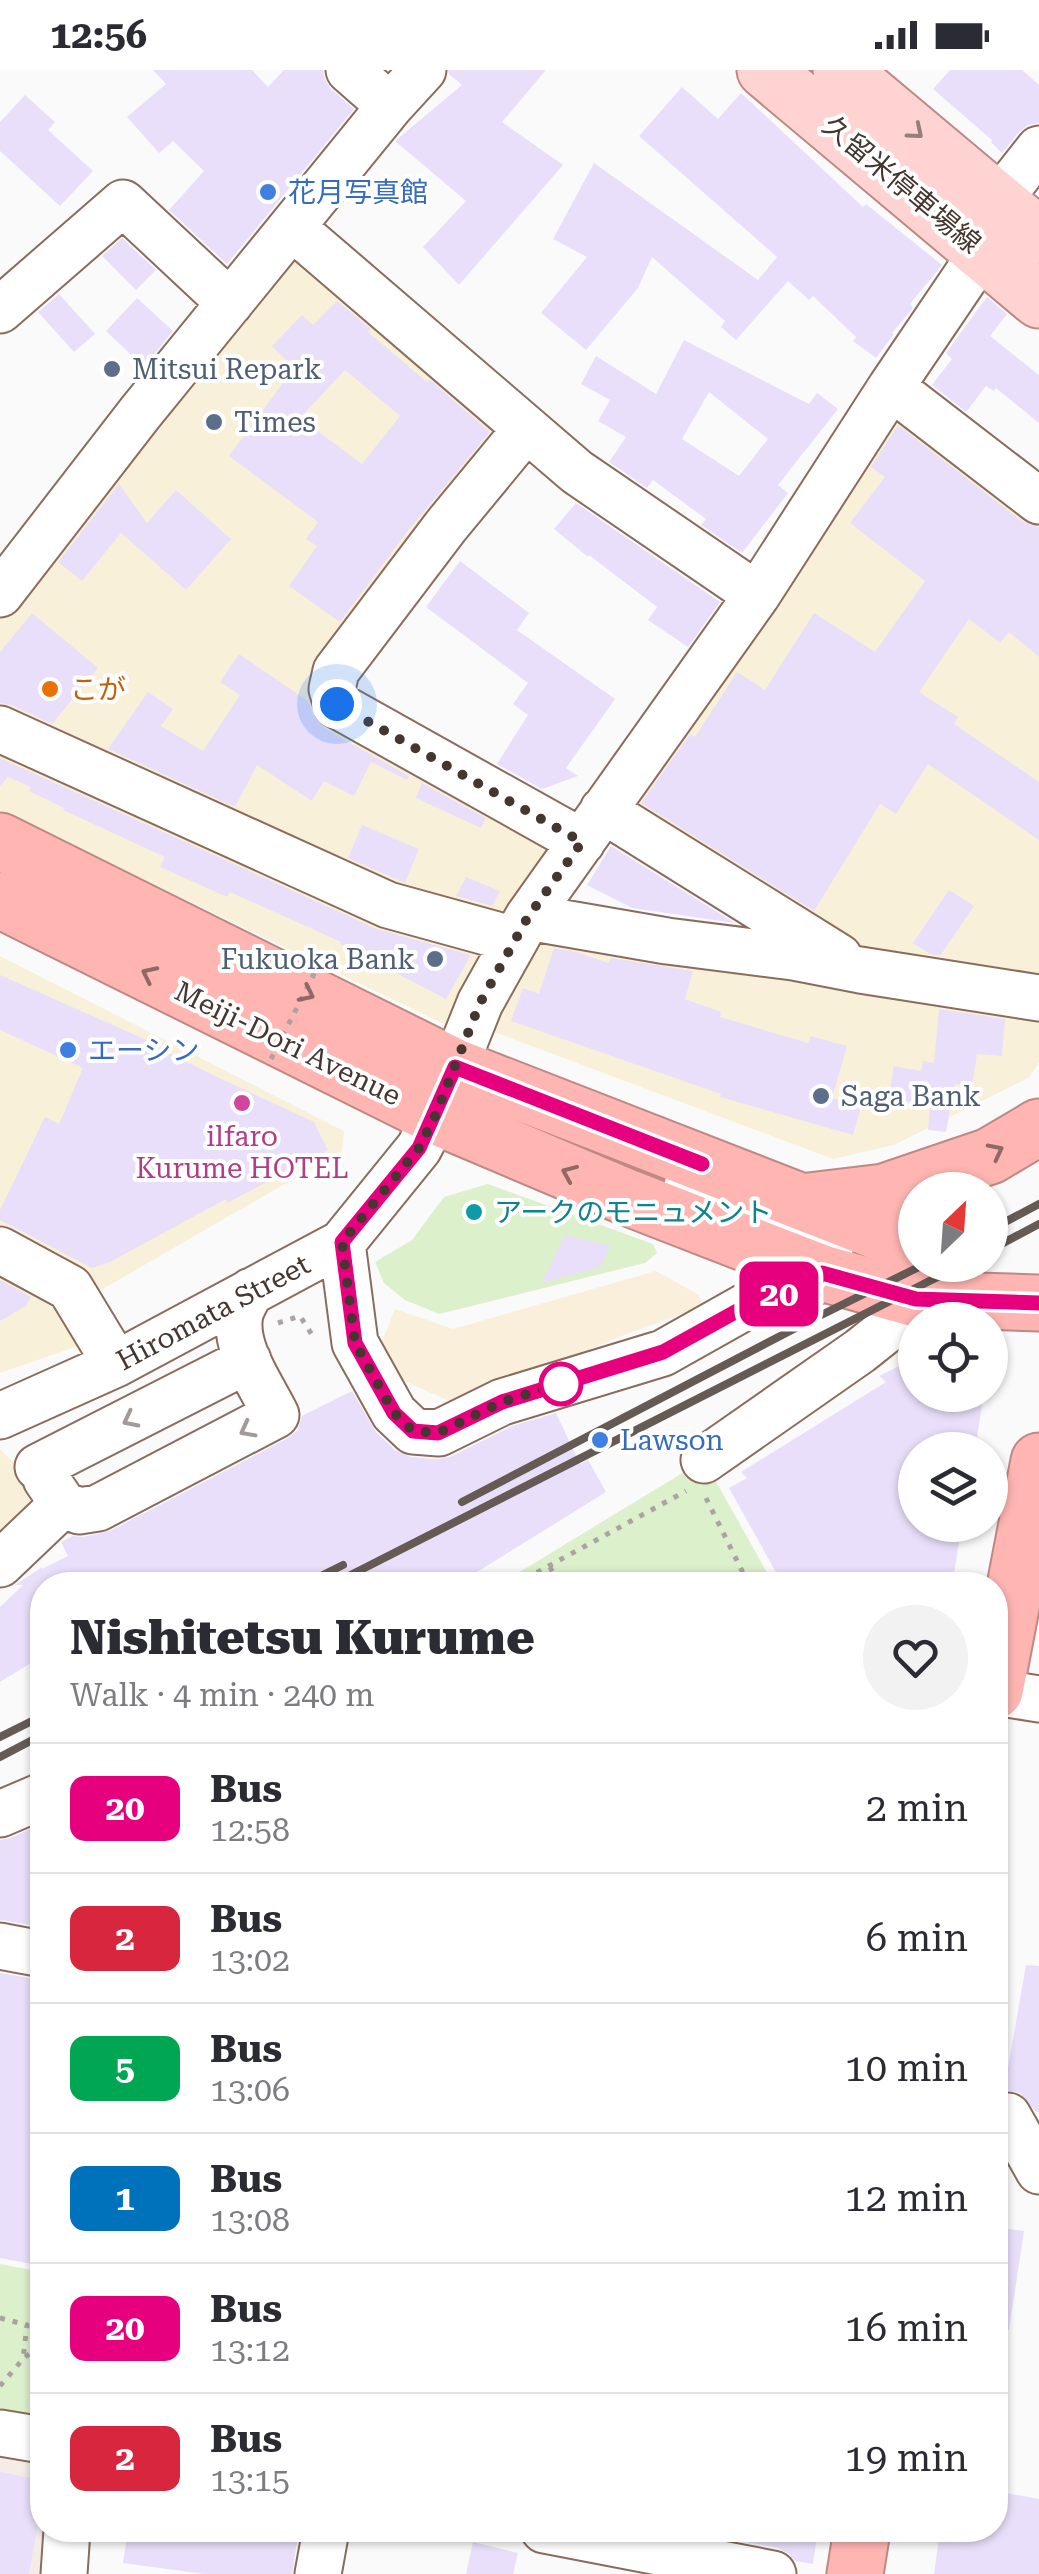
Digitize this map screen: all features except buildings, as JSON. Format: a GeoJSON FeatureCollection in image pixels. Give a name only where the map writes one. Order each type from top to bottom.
{"type":"FeatureCollection","features":[{"type":"Feature","properties":{"kind":"highway","name":"Meiji-Dori Avenue"},"geometry":{"type":"LineString","coordinates":[[0,841],[628,1198],[822,1273],[916,1299],[1039,1303]]}},
{"type":"Feature","properties":{"kind":"highway","name":"Meiji-Dori Avenue"},"geometry":{"type":"LineString","coordinates":[[0,900],[445,1092],[604,1126],[898,1239]]}},
{"type":"Feature","properties":{"kind":"highway"},"geometry":{"type":"LineString","coordinates":[[801,1202],[884,1192],[990,1156],[1039,1127]]}},
{"type":"Feature","properties":{"kind":"highway"},"geometry":{"type":"LineString","coordinates":[[1008,1282],[1039,1295]]}},
{"type":"Feature","properties":{"kind":"highway"},"geometry":{"type":"LineString","coordinates":[[1008,1623],[1039,1461]]}},
{"type":"Feature","properties":{"kind":"highway"},"geometry":{"type":"LineString","coordinates":[[855,2574],[860,2542]]}},
{"type":"Feature","properties":{"kind":"main road","name":"久留米停車場線"},"geometry":{"type":"LineString","coordinates":[[765,70],[990,226],[1039,236]]}},
{"type":"Feature","properties":{"kind":"main road","name":"久留米停車場線"},"geometry":{"type":"LineString","coordinates":[[840,70],[990,226],[1039,300]]}},
{"type":"Feature","properties":{"kind":"street"},"geometry":{"type":"LineString","coordinates":[[349,70],[390,106]]}},
{"type":"Feature","properties":{"kind":"street"},"geometry":{"type":"LineString","coordinates":[[0,594],[230,303],[423,70]]}},
{"type":"Feature","properties":{"kind":"street","name":"Hiromata Street"},"geometry":{"type":"LineString","coordinates":[[1,1416],[116,1364],[342,1242],[419,1148],[480,1003],[522,928],[758,595],[1039,149]]}},
{"type":"Feature","properties":{"kind":"street"},"geometry":{"type":"LineString","coordinates":[[0,310],[124,203],[230,303]]}},
{"type":"Feature","properties":{"kind":"street"},"geometry":{"type":"LineString","coordinates":[[293,228],[577,472],[758,595]]}},
{"type":"Feature","properties":{"kind":"street"},"geometry":{"type":"LineString","coordinates":[[892,387],[1039,502]]}},
{"type":"Feature","properties":{"kind":"street"},"geometry":{"type":"LineString","coordinates":[[526,429],[446,526],[336,672],[332,689],[337,704],[592,826],[860,970]]}},
{"type":"Feature","properties":{"kind":"street"},"geometry":{"type":"LineString","coordinates":[[0,728],[388,906],[522,928],[793,957],[1039,998]]}},
{"type":"Feature","properties":{"kind":"street"},"geometry":{"type":"LineString","coordinates":[[342,1242],[355,1343],[394,1413],[413,1431],[438,1433],[502,1402],[663,1352],[757,1300],[812,1284],[822,1273],[830,1255],[826,1244],[655,1174],[604,1126]]}},
{"type":"Feature","properties":{"kind":"street"},"geometry":{"type":"LineString","coordinates":[[0,1250],[70,1288],[116,1364]]}},
{"type":"Feature","properties":{"kind":"street"},"geometry":{"type":"LineString","coordinates":[[1,1416],[63,1504],[78,1511],[98,1508],[276,1415],[243,1349],[240,1312],[251,1291]]}},
{"type":"Feature","properties":{"kind":"street"},"geometry":{"type":"LineString","coordinates":[[704,1460],[860,1351],[894,1324],[916,1299]]}},
{"type":"Feature","properties":{"kind":"street"},"geometry":{"type":"LineString","coordinates":[[38,1467],[248,1360]]}},
{"type":"Feature","properties":{"kind":"street"},"geometry":{"type":"LineString","coordinates":[[0,1564],[63,1504]]}},
{"type":"Feature","properties":{"kind":"street"},"geometry":{"type":"LineString","coordinates":[[1008,1693],[1039,1699]]}},
{"type":"Feature","properties":{"kind":"street"},"geometry":{"type":"LineString","coordinates":[[0,1814],[30,1801]]}},
{"type":"Feature","properties":{"kind":"street"},"geometry":{"type":"LineString","coordinates":[[0,1946],[30,1952]]}},
{"type":"Feature","properties":{"kind":"street"},"geometry":{"type":"LineString","coordinates":[[1014,2116],[1039,2171]]}},
{"type":"Feature","properties":{"kind":"street"},"geometry":{"type":"LineString","coordinates":[[64,2574],[67,2542]]}},
{"type":"Feature","properties":{"kind":"street"},"geometry":{"type":"LineString","coordinates":[[318,2574],[324,2542]]}},
{"type":"Feature","properties":{"kind":"street"},"geometry":{"type":"LineString","coordinates":[[599,2548],[772,2574]]}},
{"type":"Feature","properties":{"kind":"path"},"geometry":{"type":"LineString","coordinates":[[272,1059],[320,962]]}},
{"type":"Feature","properties":{"kind":"path"},"geometry":{"type":"LineString","coordinates":[[540,1572],[699,1484],[743,1572]]}},
{"type":"Feature","properties":{"kind":"path"},"geometry":{"type":"LineString","coordinates":[[550,1567],[553,1572]]}},
{"type":"Feature","properties":{"kind":"path"},"geometry":{"type":"LineString","coordinates":[[0,2318],[27,2326],[23,2359]]}},
{"type":"Feature","properties":{"kind":"path"},"geometry":{"type":"LineString","coordinates":[[0,2385],[30,2353]]}},
{"type":"Feature","properties":{"kind":"path"},"geometry":{"type":"LineString","coordinates":[[27,2438],[30,2408]]}},
{"type":"Feature","properties":{"kind":"shaded area"},"geometry":{"type":"Polygon","coordinates":[[[295,240],[517,429],[329,707],[573,841],[508,931],[0,720],[0,608],[295,240]]]}},
{"type":"Feature","properties":{"kind":"shaded area"},"geometry":{"type":"Polygon","coordinates":[[[892,402],[1039,515],[1039,984],[864,964],[622,806],[892,402]]]}},
{"type":"Feature","properties":{"kind":"shaded area"},"geometry":{"type":"Polygon","coordinates":[[[0,733],[496,941],[450,1027],[0,810],[0,733]]]}},
{"type":"Feature","properties":{"kind":"shaded area"},"geometry":{"type":"Polygon","coordinates":[[[531,926],[1039,1004],[1039,1062],[1030,1077],[894,1145],[833,1159],[481,1027],[531,926]]]}},
{"type":"Feature","properties":{"kind":"shaded area"},"geometry":{"type":"Polygon","coordinates":[[[0,956],[344,1131],[342,1151],[101,1290],[0,1236],[0,956]]]}},
{"type":"Feature","properties":{"kind":"shaded area"},"geometry":{"type":"Polygon","coordinates":[[[0,1261],[69,1304],[78,1346],[0,1373],[0,1261]]]}},
{"type":"Feature","properties":{"kind":"shaded area"},"geometry":{"type":"Polygon","coordinates":[[[656,1271],[699,1295],[703,1306],[456,1404],[391,1375],[379,1349],[395,1309],[453,1329],[656,1271]]]}},
{"type":"Feature","properties":{"kind":"shaded area"},"geometry":{"type":"Polygon","coordinates":[[[0,1449],[46,1496],[0,1540],[0,1449]]]}},
{"type":"Feature","properties":{"kind":"shaded area"},"geometry":{"type":"Polygon","coordinates":[[[0,2441],[30,2446],[30,2542],[51,2542],[46,2574],[0,2574],[0,2441]]]}},
{"type":"Feature","properties":{"kind":"green space"},"geometry":{"type":"Polygon","coordinates":[[[488,1184],[653,1244],[657,1253],[645,1263],[439,1314],[405,1300],[384,1283],[375,1262],[412,1240],[444,1197],[488,1184]]]}},
{"type":"Feature","properties":{"kind":"green space"},"geometry":{"type":"Polygon","coordinates":[[[704,1460],[767,1572],[519,1572],[704,1460]]]}},
{"type":"Feature","properties":{"kind":"green space"},"geometry":{"type":"Polygon","coordinates":[[[0,2264],[30,2270],[30,2422],[0,2416],[0,2264]]]}},
{"type":"Feature","properties":{"kind":"railway"},"geometry":{"type":"LineString","coordinates":[[1008,1220],[1039,1204]]}},
{"type":"Feature","properties":{"kind":"railway"},"geometry":{"type":"LineString","coordinates":[[1008,1240],[1039,1224]]}},
{"type":"Feature","properties":{"kind":"railway"},"geometry":{"type":"LineString","coordinates":[[462,1502],[898,1277]]}},
{"type":"Feature","properties":{"kind":"railway"},"geometry":{"type":"LineString","coordinates":[[357,1572],[928,1282]]}},
{"type":"Feature","properties":{"kind":"railway"},"geometry":{"type":"LineString","coordinates":[[329,1572],[343,1565]]}},
{"type":"Feature","properties":{"kind":"railway"},"geometry":{"type":"LineString","coordinates":[[0,1737],[30,1722]]}},
{"type":"Feature","properties":{"kind":"railway"},"geometry":{"type":"LineString","coordinates":[[0,1757],[30,1741]]}},
{"type":"Feature","properties":{"kind":"bus line","name":"20"},"geometry":{"type":"LineString","coordinates":[[702,1164],[455,1067],[419,1148],[342,1242],[355,1343],[394,1413],[413,1431],[438,1433],[502,1402],[663,1352],[757,1300],[812,1284],[822,1273],[916,1299],[1039,1303]]}},
{"type":"Feature","properties":{"kind":"place","name":"花月写真館"},"geometry":{"type":"Point","coordinates":[268,192]}},
{"type":"Feature","properties":{"kind":"place","name":"Mitsui Repark"},"geometry":{"type":"Point","coordinates":[112,369]}},
{"type":"Feature","properties":{"kind":"place","name":"Times"},"geometry":{"type":"Point","coordinates":[214,422]}},
{"type":"Feature","properties":{"kind":"place","name":"こが"},"geometry":{"type":"Point","coordinates":[50,689]}},
{"type":"Feature","properties":{"kind":"place","name":"Fukuoka Bank"},"geometry":{"type":"Point","coordinates":[435,959]}},
{"type":"Feature","properties":{"kind":"place","name":"エーシン"},"geometry":{"type":"Point","coordinates":[68,1050]}},
{"type":"Feature","properties":{"kind":"place","name":"Saga Bank"},"geometry":{"type":"Point","coordinates":[821,1096]}},
{"type":"Feature","properties":{"kind":"place","name":"ilfaro Kurume HOTEL"},"geometry":{"type":"Point","coordinates":[242,1103]}},
{"type":"Feature","properties":{"kind":"place","name":"アークのモニュメント"},"geometry":{"type":"Point","coordinates":[474,1212]}},
{"type":"Feature","properties":{"kind":"place","name":"Lawson"},"geometry":{"type":"Point","coordinates":[600,1440]}},
{"type":"Feature","properties":{"kind":"route"},"geometry":{"type":"LineString","coordinates":[[337,704],[582,842],[528,917],[480,1003],[419,1148],[342,1242],[355,1343],[394,1413],[413,1431],[438,1433],[502,1402],[566,1382],[561,1384]]}}]}
